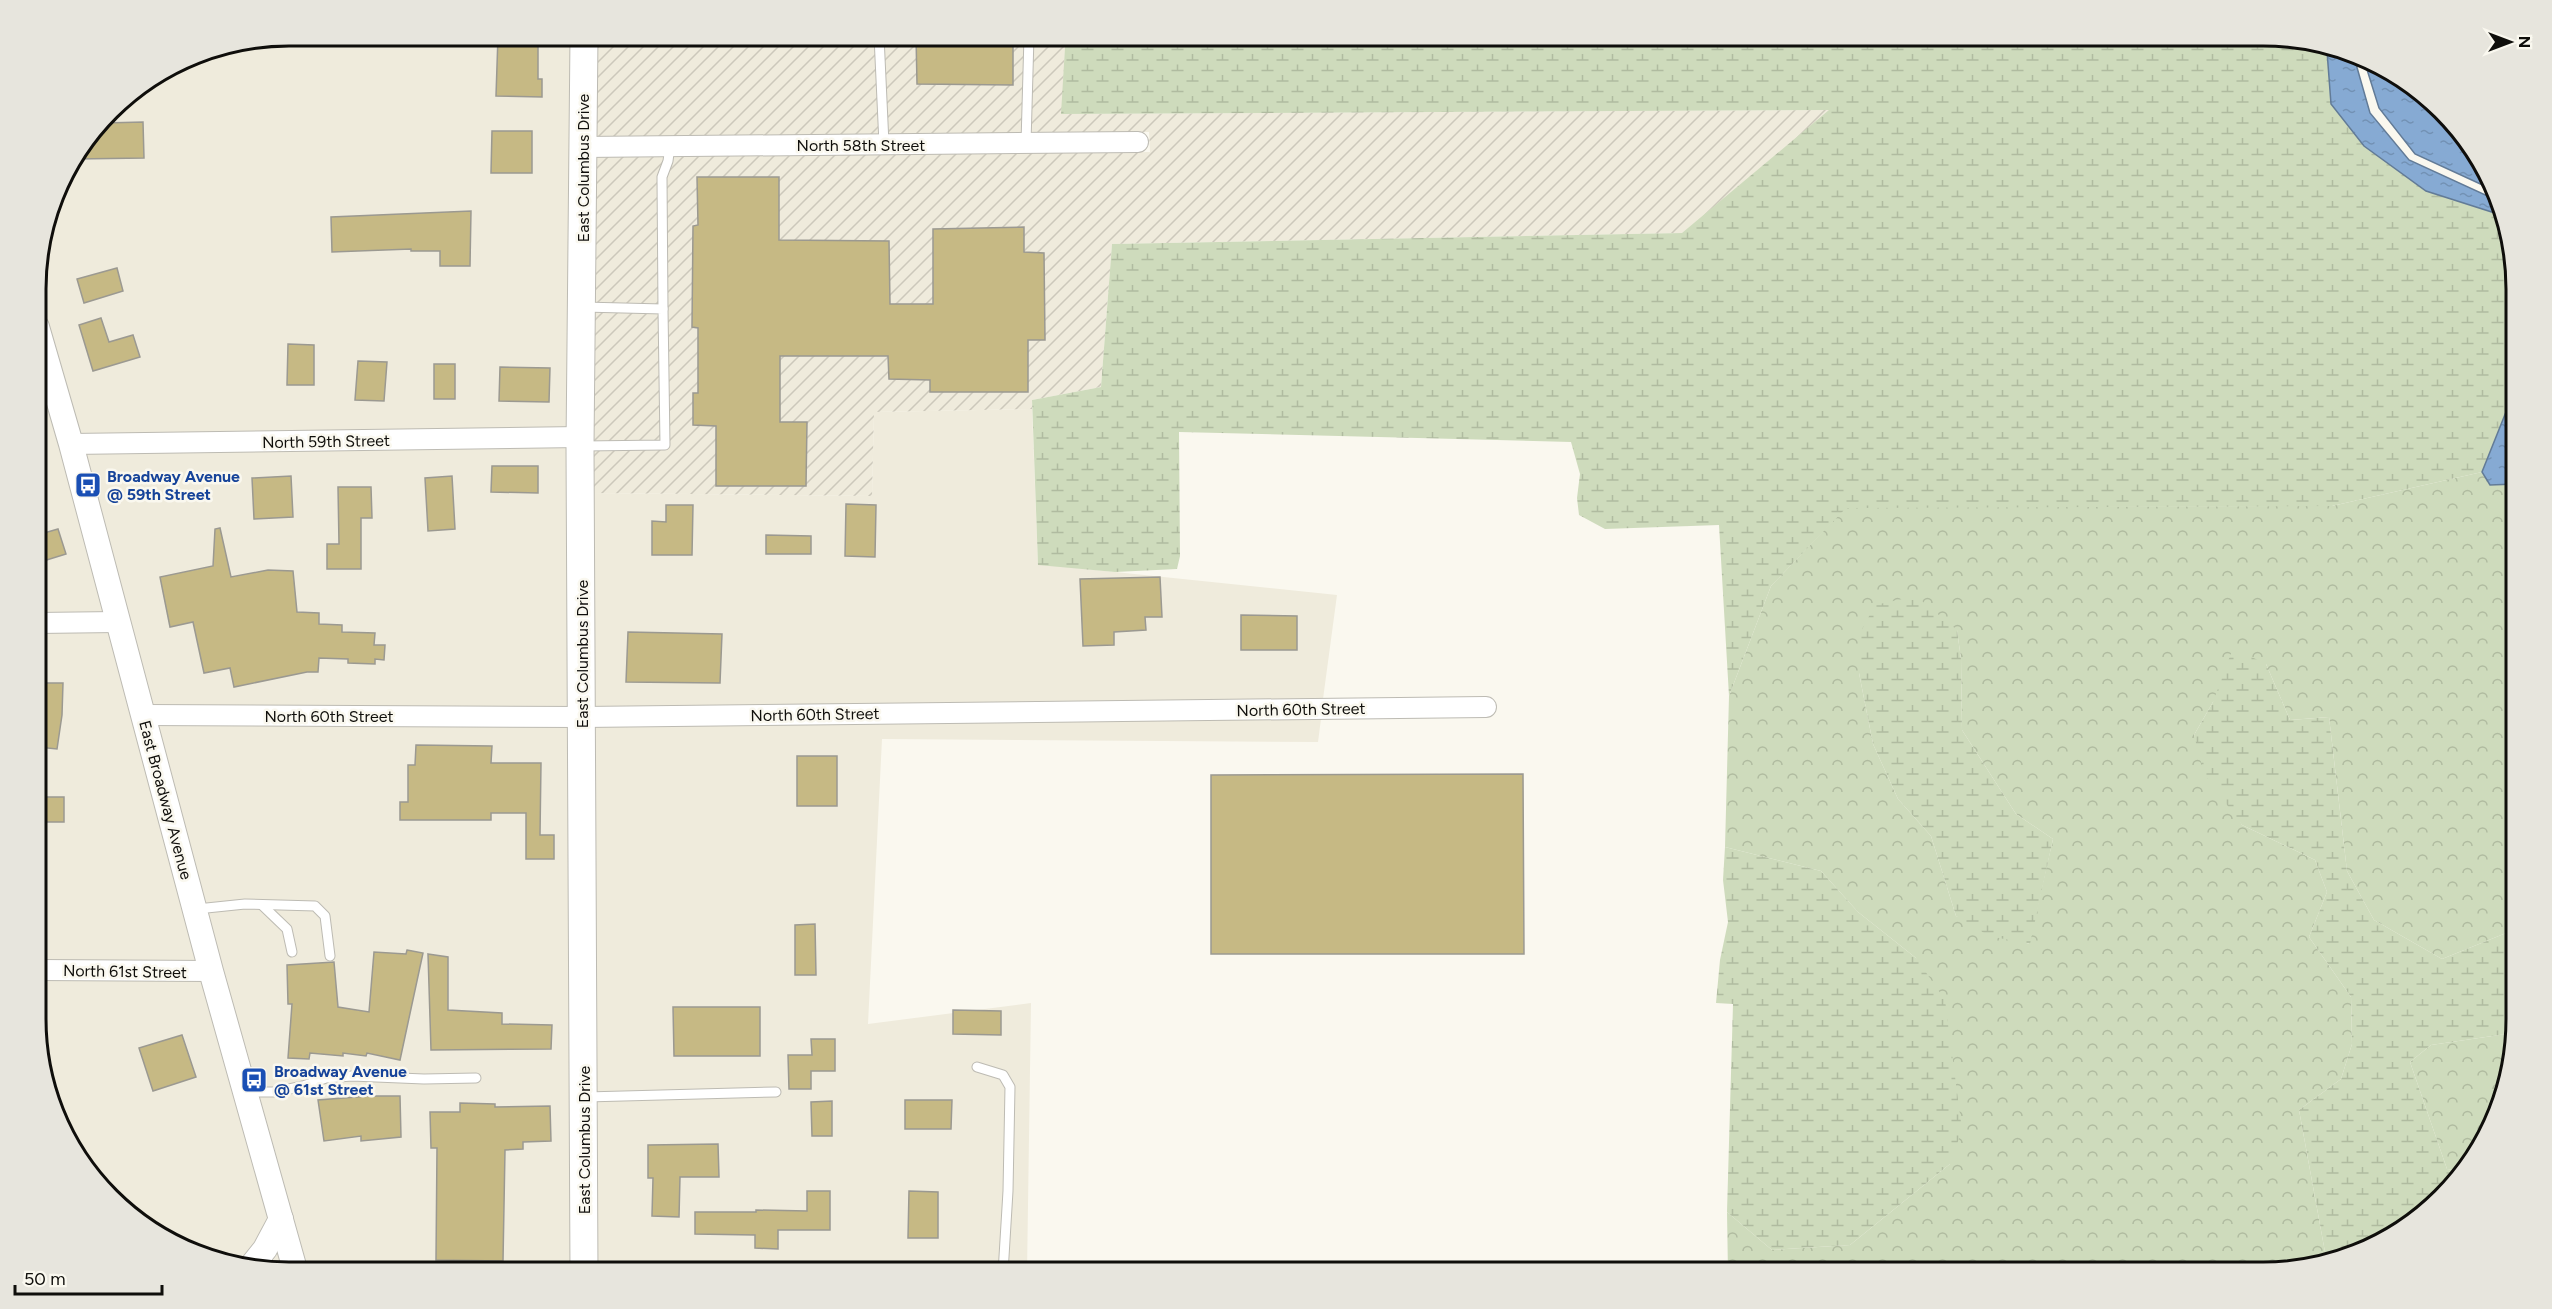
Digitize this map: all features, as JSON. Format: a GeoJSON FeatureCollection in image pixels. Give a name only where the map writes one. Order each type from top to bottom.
{"type":"FeatureCollection","features":[{"type":"Feature","properties":{"kind":"main road","name":"East Columbus Drive"},"geometry":{"type":"LineString","coordinates":[[584,46],[580,441],[584,1262]]}},
{"type":"Feature","properties":{"kind":"street","name":"North 58th Street"},"geometry":{"type":"LineString","coordinates":[[583,147],[1138,142]]}},
{"type":"Feature","properties":{"kind":"street","name":"East Broadway Avenue"},"geometry":{"type":"LineString","coordinates":[[46,367],[71,444],[211,971],[293,1262]]}},
{"type":"Feature","properties":{"kind":"street","name":"North 59th Street"},"geometry":{"type":"LineString","coordinates":[[71,444],[580,441]]}},
{"type":"Feature","properties":{"kind":"street"},"geometry":{"type":"LineString","coordinates":[[46,623],[117,622]]}},
{"type":"Feature","properties":{"kind":"street","name":"North 60th Street"},"geometry":{"type":"LineString","coordinates":[[144,715],[583,717],[1486,707]]}},
{"type":"Feature","properties":{"kind":"street","name":"North 61st Street"},"geometry":{"type":"LineString","coordinates":[[46,970],[211,971]]}},
{"type":"Feature","properties":{"kind":"street"},"geometry":{"type":"LineString","coordinates":[[256,1260],[265,1249],[281,1219]]}},
{"type":"Feature","properties":{"kind":"lane"},"geometry":{"type":"LineString","coordinates":[[879,46],[884,144]]}},
{"type":"Feature","properties":{"kind":"lane"},"geometry":{"type":"LineString","coordinates":[[1026,143],[1029,46]]}},
{"type":"Feature","properties":{"kind":"lane"},"geometry":{"type":"LineString","coordinates":[[580,441],[665,445],[662,177],[668,161],[670,146]]}},
{"type":"Feature","properties":{"kind":"lane"},"geometry":{"type":"LineString","coordinates":[[581,307],[663,309]]}},
{"type":"Feature","properties":{"kind":"lane"},"geometry":{"type":"LineString","coordinates":[[195,909],[262,905],[315,906],[325,915],[330,956]]}},
{"type":"Feature","properties":{"kind":"lane"},"geometry":{"type":"LineString","coordinates":[[262,905],[287,929],[292,952]]}},
{"type":"Feature","properties":{"kind":"lane"},"geometry":{"type":"LineString","coordinates":[[978,1067],[1003,1075],[1010,1087],[1004,1262]]}},
{"type":"Feature","properties":{"kind":"lane"},"geometry":{"type":"LineString","coordinates":[[245,1091],[275,1092],[326,1078],[352,1076],[424,1079],[476,1078]]}},
{"type":"Feature","properties":{"kind":"lane"},"geometry":{"type":"LineString","coordinates":[[584,1097],[776,1092]]}},
{"type":"Feature","properties":{"kind":"shaded area"},"geometry":{"type":"Polygon","coordinates":[[[290,46],[572,46],[569,427],[80,434],[46,317],[47,274],[51,242],[59,212],[79,168],[107,129],[129,107],[155,87],[182,72],[212,59],[242,51],[290,46]]]}},
{"type":"Feature","properties":{"kind":"shaded area"},"geometry":{"type":"Polygon","coordinates":[[[595,46],[1066,46],[1062,114],[1830,110],[1683,233],[1112,244],[1101,387],[1032,400],[1032,409],[874,412],[872,496],[593,493],[594,157],[1150,152],[1149,132],[594,137],[595,46]]]}},
{"type":"Feature","properties":{"kind":"shaded area"},"geometry":{"type":"Polygon","coordinates":[[[46,398],[60,446],[60,454],[103,612],[46,613],[46,398]]]}},
{"type":"Feature","properties":{"kind":"shaded area"},"geometry":{"type":"Polygon","coordinates":[[[1032,409],[1038,564],[1337,595],[1323,699],[594,707],[592,493],[872,496],[874,412],[1032,409]]]}},
{"type":"Feature","properties":{"kind":"shaded area"},"geometry":{"type":"Polygon","coordinates":[[[569,447],[572,707],[152,705],[86,454],[569,447]]]}},
{"type":"Feature","properties":{"kind":"shaded area"},"geometry":{"type":"Polygon","coordinates":[[[109,632],[132,717],[132,725],[135,725],[197,961],[46,960],[46,633],[109,632]]]}},
{"type":"Feature","properties":{"kind":"shaded area"},"geometry":{"type":"Polygon","coordinates":[[[1321,719],[1318,742],[882,739],[868,1024],[1031,1003],[1027,1262],[595,1262],[594,727],[1321,719]]]}},
{"type":"Feature","properties":{"kind":"shaded area"},"geometry":{"type":"Polygon","coordinates":[[[158,725],[572,727],[573,1262],[305,1262],[222,970],[222,962],[220,962],[158,725]]]}},
{"type":"Feature","properties":{"kind":"shaded area"},"geometry":{"type":"Polygon","coordinates":[[[46,980],[202,981],[281,1262],[242,1258],[212,1250],[155,1222],[129,1202],[107,1180],[87,1154],[59,1097],[51,1067],[47,1035],[46,980]]]}},
{"type":"Feature","properties":{"kind":"green space"},"geometry":{"type":"Polygon","coordinates":[[[2262,46],[2310,51],[2327,56],[2329,79],[2426,191],[2493,212],[2501,242],[2505,274],[2505,414],[2482,472],[2332,506],[1846,508],[1771,586],[1729,696],[1719,525],[1605,529],[1579,515],[1577,498],[1580,474],[1571,442],[1179,432],[1180,556],[1177,569],[1115,572],[1038,565],[1032,400],[1101,387],[1112,244],[1682,233],[1829,110],[1061,114],[1065,47],[2262,46]]]}},
{"type":"Feature","properties":{"kind":"green space"},"geometry":{"type":"Polygon","coordinates":[[[2482,472],[2491,485],[2505,484],[2505,933],[2442,959],[2374,920],[2347,871],[2329,717],[2290,720],[2266,664],[2213,702],[2194,735],[2242,825],[2315,860],[2327,892],[2309,937],[2351,997],[2352,1044],[2341,1079],[2299,1110],[2325,1254],[2278,1262],[1728,1262],[1727,1212],[1772,1250],[1850,1245],[1950,1164],[1916,958],[1858,912],[1821,871],[1725,847],[1729,696],[1771,586],[1846,507],[2332,506],[2482,472]],[[1957,630],[1859,673],[1873,744],[1898,799],[1931,836],[1956,916],[2029,944],[2053,839],[2016,814],[1962,730],[1961,659],[1957,630]]]}},
{"type":"Feature","properties":{"kind":"green space"},"geometry":{"type":"Polygon","coordinates":[[[1916,596],[1957,630],[1961,659],[1962,730],[2016,814],[2053,839],[2030,944],[1989,936],[1956,916],[1931,836],[1898,799],[1873,744],[1859,673],[1859,635],[1875,605],[1916,596]]]}},
{"type":"Feature","properties":{"kind":"green space"},"geometry":{"type":"Polygon","coordinates":[[[2233,648],[2266,664],[2290,720],[2329,717],[2347,871],[2374,920],[2442,959],[2505,933],[2505,1034],[2431,1045],[2410,1062],[2447,1169],[2453,1170],[2423,1202],[2397,1222],[2355,1244],[2325,1254],[2299,1110],[2341,1079],[2352,1044],[2351,997],[2309,937],[2327,892],[2315,860],[2242,825],[2204,774],[2194,735],[2213,702],[2233,648]]]}},
{"type":"Feature","properties":{"kind":"green space"},"geometry":{"type":"Polygon","coordinates":[[[1725,847],[1821,871],[1858,912],[1916,958],[1945,1000],[1962,1130],[1950,1164],[1850,1245],[1772,1250],[1727,1212],[1733,1004],[1716,1003],[1720,960],[1728,922],[1723,880],[1725,847]]]}},
{"type":"Feature","properties":{"kind":"green space"},"geometry":{"type":"Polygon","coordinates":[[[2505,1034],[2501,1067],[2493,1097],[2473,1141],[2453,1170],[2447,1169],[2410,1062],[2431,1045],[2505,1034]]]}},
{"type":"Feature","properties":{"kind":"water"},"geometry":{"type":"Polygon","coordinates":[[[2327,56],[2356,66],[2370,113],[2409,160],[2486,195],[2493,212],[2426,191],[2364,146],[2331,104],[2327,56]]]}},
{"type":"Feature","properties":{"kind":"water"},"geometry":{"type":"Polygon","coordinates":[[[2367,71],[2397,87],[2423,107],[2445,129],[2465,155],[2481,184],[2415,154],[2379,108],[2367,71]]]}},
{"type":"Feature","properties":{"kind":"water"},"geometry":{"type":"Polygon","coordinates":[[[2505,414],[2505,484],[2490,485],[2482,472],[2505,414]]]}},
{"type":"Feature","properties":{"kind":"building"},"geometry":{"type":"Polygon","coordinates":[[[498,46],[538,46],[538,79],[542,79],[542,97],[496,96],[498,46]]]}},
{"type":"Feature","properties":{"kind":"building"},"geometry":{"type":"Polygon","coordinates":[[[916,46],[1013,46],[1013,85],[917,84],[916,46]]]}},
{"type":"Feature","properties":{"kind":"building"},"geometry":{"type":"Polygon","coordinates":[[[143,122],[144,158],[85,159],[113,123],[143,122]]]}},
{"type":"Feature","properties":{"kind":"building"},"geometry":{"type":"Polygon","coordinates":[[[492,131],[532,131],[532,173],[491,173],[492,131]]]}},
{"type":"Feature","properties":{"kind":"building"},"geometry":{"type":"Polygon","coordinates":[[[697,177],[779,177],[779,240],[889,241],[890,304],[933,304],[933,229],[1024,227],[1024,252],[1044,253],[1045,340],[1028,340],[1028,392],[930,392],[930,380],[889,379],[888,356],[780,356],[780,422],[807,422],[806,486],[716,486],[716,426],[693,425],[693,393],[698,393],[698,328],[692,327],[693,226],[698,225],[697,177]]]}},
{"type":"Feature","properties":{"kind":"building"},"geometry":{"type":"Polygon","coordinates":[[[471,211],[470,266],[440,266],[440,251],[411,251],[411,249],[332,252],[331,217],[471,211]]]}},
{"type":"Feature","properties":{"kind":"building"},"geometry":{"type":"Polygon","coordinates":[[[117,268],[123,291],[84,303],[77,279],[117,268]]]}},
{"type":"Feature","properties":{"kind":"building"},"geometry":{"type":"Polygon","coordinates":[[[101,318],[109,342],[133,335],[140,357],[93,371],[79,325],[101,318]]]}},
{"type":"Feature","properties":{"kind":"building"},"geometry":{"type":"Polygon","coordinates":[[[288,344],[314,345],[314,385],[287,385],[288,344]]]}},
{"type":"Feature","properties":{"kind":"building"},"geometry":{"type":"Polygon","coordinates":[[[358,361],[387,362],[384,401],[355,400],[358,361]]]}},
{"type":"Feature","properties":{"kind":"building"},"geometry":{"type":"Polygon","coordinates":[[[434,364],[455,364],[455,399],[434,399],[434,364]]]}},
{"type":"Feature","properties":{"kind":"building"},"geometry":{"type":"Polygon","coordinates":[[[500,367],[550,368],[549,402],[499,401],[500,367]]]}},
{"type":"Feature","properties":{"kind":"building"},"geometry":{"type":"Polygon","coordinates":[[[492,466],[538,466],[538,493],[491,492],[492,466]]]}},
{"type":"Feature","properties":{"kind":"building"},"geometry":{"type":"Polygon","coordinates":[[[291,476],[293,517],[254,519],[252,478],[291,476]]]}},
{"type":"Feature","properties":{"kind":"building"},"geometry":{"type":"Polygon","coordinates":[[[452,476],[455,529],[428,531],[425,478],[452,476]]]}},
{"type":"Feature","properties":{"kind":"building"},"geometry":{"type":"Polygon","coordinates":[[[338,487],[371,487],[372,518],[361,518],[361,569],[327,569],[327,544],[339,544],[338,487]]]}},
{"type":"Feature","properties":{"kind":"building"},"geometry":{"type":"Polygon","coordinates":[[[846,504],[876,505],[875,557],[845,556],[846,504]]]}},
{"type":"Feature","properties":{"kind":"building"},"geometry":{"type":"Polygon","coordinates":[[[666,505],[693,505],[692,555],[652,555],[652,521],[666,522],[666,505]]]}},
{"type":"Feature","properties":{"kind":"building"},"geometry":{"type":"Polygon","coordinates":[[[220,528],[231,577],[268,570],[293,571],[297,612],[319,613],[319,624],[342,625],[342,632],[375,633],[374,645],[385,645],[384,660],[375,659],[375,664],[348,663],[348,659],[319,658],[318,672],[307,672],[234,687],[230,668],[204,673],[193,622],[170,627],[160,577],[213,566],[215,529],[220,528]]]}},
{"type":"Feature","properties":{"kind":"building"},"geometry":{"type":"Polygon","coordinates":[[[58,529],[66,554],[46,560],[46,532],[58,529]]]}},
{"type":"Feature","properties":{"kind":"building"},"geometry":{"type":"Polygon","coordinates":[[[766,535],[811,536],[811,554],[766,554],[766,535]]]}},
{"type":"Feature","properties":{"kind":"building"},"geometry":{"type":"Polygon","coordinates":[[[1160,577],[1162,617],[1145,617],[1146,630],[1114,632],[1114,645],[1083,646],[1080,579],[1160,577]]]}},
{"type":"Feature","properties":{"kind":"building"},"geometry":{"type":"Polygon","coordinates":[[[1241,615],[1297,616],[1297,650],[1241,650],[1241,615]]]}},
{"type":"Feature","properties":{"kind":"building"},"geometry":{"type":"Polygon","coordinates":[[[628,632],[722,634],[720,683],[626,682],[628,632]]]}},
{"type":"Feature","properties":{"kind":"building"},"geometry":{"type":"Polygon","coordinates":[[[46,683],[63,683],[62,715],[57,749],[46,748],[46,683]]]}},
{"type":"Feature","properties":{"kind":"building"},"geometry":{"type":"Polygon","coordinates":[[[416,745],[492,746],[491,763],[541,763],[540,835],[554,835],[554,859],[526,859],[526,813],[491,813],[491,820],[400,820],[400,802],[408,802],[408,765],[415,765],[416,745]]]}},
{"type":"Feature","properties":{"kind":"building"},"geometry":{"type":"Polygon","coordinates":[[[797,756],[837,756],[837,806],[797,806],[797,756]]]}},
{"type":"Feature","properties":{"kind":"building"},"geometry":{"type":"Polygon","coordinates":[[[1523,774],[1524,954],[1211,954],[1211,775],[1523,774]]]}},
{"type":"Feature","properties":{"kind":"building"},"geometry":{"type":"Polygon","coordinates":[[[46,797],[64,797],[64,822],[46,822],[46,797]]]}},
{"type":"Feature","properties":{"kind":"building"},"geometry":{"type":"Polygon","coordinates":[[[815,924],[816,975],[795,975],[795,925],[815,924]]]}},
{"type":"Feature","properties":{"kind":"building"},"geometry":{"type":"Polygon","coordinates":[[[407,950],[423,953],[400,1060],[367,1053],[366,1056],[343,1053],[343,1056],[310,1053],[309,1059],[288,1058],[292,1004],[288,1004],[287,965],[334,962],[338,1007],[369,1012],[374,952],[406,954],[407,950]]]}},
{"type":"Feature","properties":{"kind":"building"},"geometry":{"type":"Polygon","coordinates":[[[428,954],[448,957],[448,1010],[502,1013],[502,1024],[552,1025],[551,1049],[431,1050],[428,954]]]}},
{"type":"Feature","properties":{"kind":"building"},"geometry":{"type":"Polygon","coordinates":[[[673,1007],[760,1007],[760,1056],[674,1056],[673,1007]]]}},
{"type":"Feature","properties":{"kind":"building"},"geometry":{"type":"Polygon","coordinates":[[[953,1010],[1001,1011],[1001,1035],[953,1034],[953,1010]]]}},
{"type":"Feature","properties":{"kind":"building"},"geometry":{"type":"Polygon","coordinates":[[[182,1035],[196,1077],[153,1091],[139,1048],[182,1035]]]}},
{"type":"Feature","properties":{"kind":"building"},"geometry":{"type":"Polygon","coordinates":[[[811,1039],[835,1039],[835,1071],[811,1071],[811,1089],[789,1089],[788,1055],[812,1055],[811,1039]]]}},
{"type":"Feature","properties":{"kind":"building"},"geometry":{"type":"Polygon","coordinates":[[[400,1096],[401,1137],[361,1141],[361,1136],[324,1141],[318,1100],[400,1096]]]}},
{"type":"Feature","properties":{"kind":"building"},"geometry":{"type":"Polygon","coordinates":[[[905,1100],[952,1100],[951,1129],[905,1129],[905,1100]]]}},
{"type":"Feature","properties":{"kind":"building"},"geometry":{"type":"Polygon","coordinates":[[[832,1101],[832,1136],[812,1136],[811,1102],[832,1101]]]}},
{"type":"Feature","properties":{"kind":"building"},"geometry":{"type":"Polygon","coordinates":[[[460,1103],[495,1104],[495,1107],[550,1106],[551,1141],[523,1142],[523,1149],[505,1150],[503,1261],[436,1260],[437,1148],[431,1148],[430,1112],[460,1112],[460,1103]]]}},
{"type":"Feature","properties":{"kind":"building"},"geometry":{"type":"Polygon","coordinates":[[[718,1144],[719,1177],[680,1177],[679,1217],[652,1216],[653,1178],[648,1178],[648,1145],[718,1144]]]}},
{"type":"Feature","properties":{"kind":"building"},"geometry":{"type":"Polygon","coordinates":[[[807,1191],[830,1191],[830,1230],[778,1230],[778,1249],[755,1248],[755,1235],[695,1234],[695,1212],[807,1211],[807,1191]]]}},
{"type":"Feature","properties":{"kind":"building"},"geometry":{"type":"Polygon","coordinates":[[[909,1191],[938,1192],[938,1238],[908,1238],[909,1191]]]}},
{"type":"Feature","properties":{"kind":"place","name":"Broadway Avenue @ 59th Street"},"geometry":{"type":"Point","coordinates":[88,485]}},
{"type":"Feature","properties":{"kind":"place","name":"Broadway Avenue @ 61st Street"},"geometry":{"type":"Point","coordinates":[254,1080]}}]}
